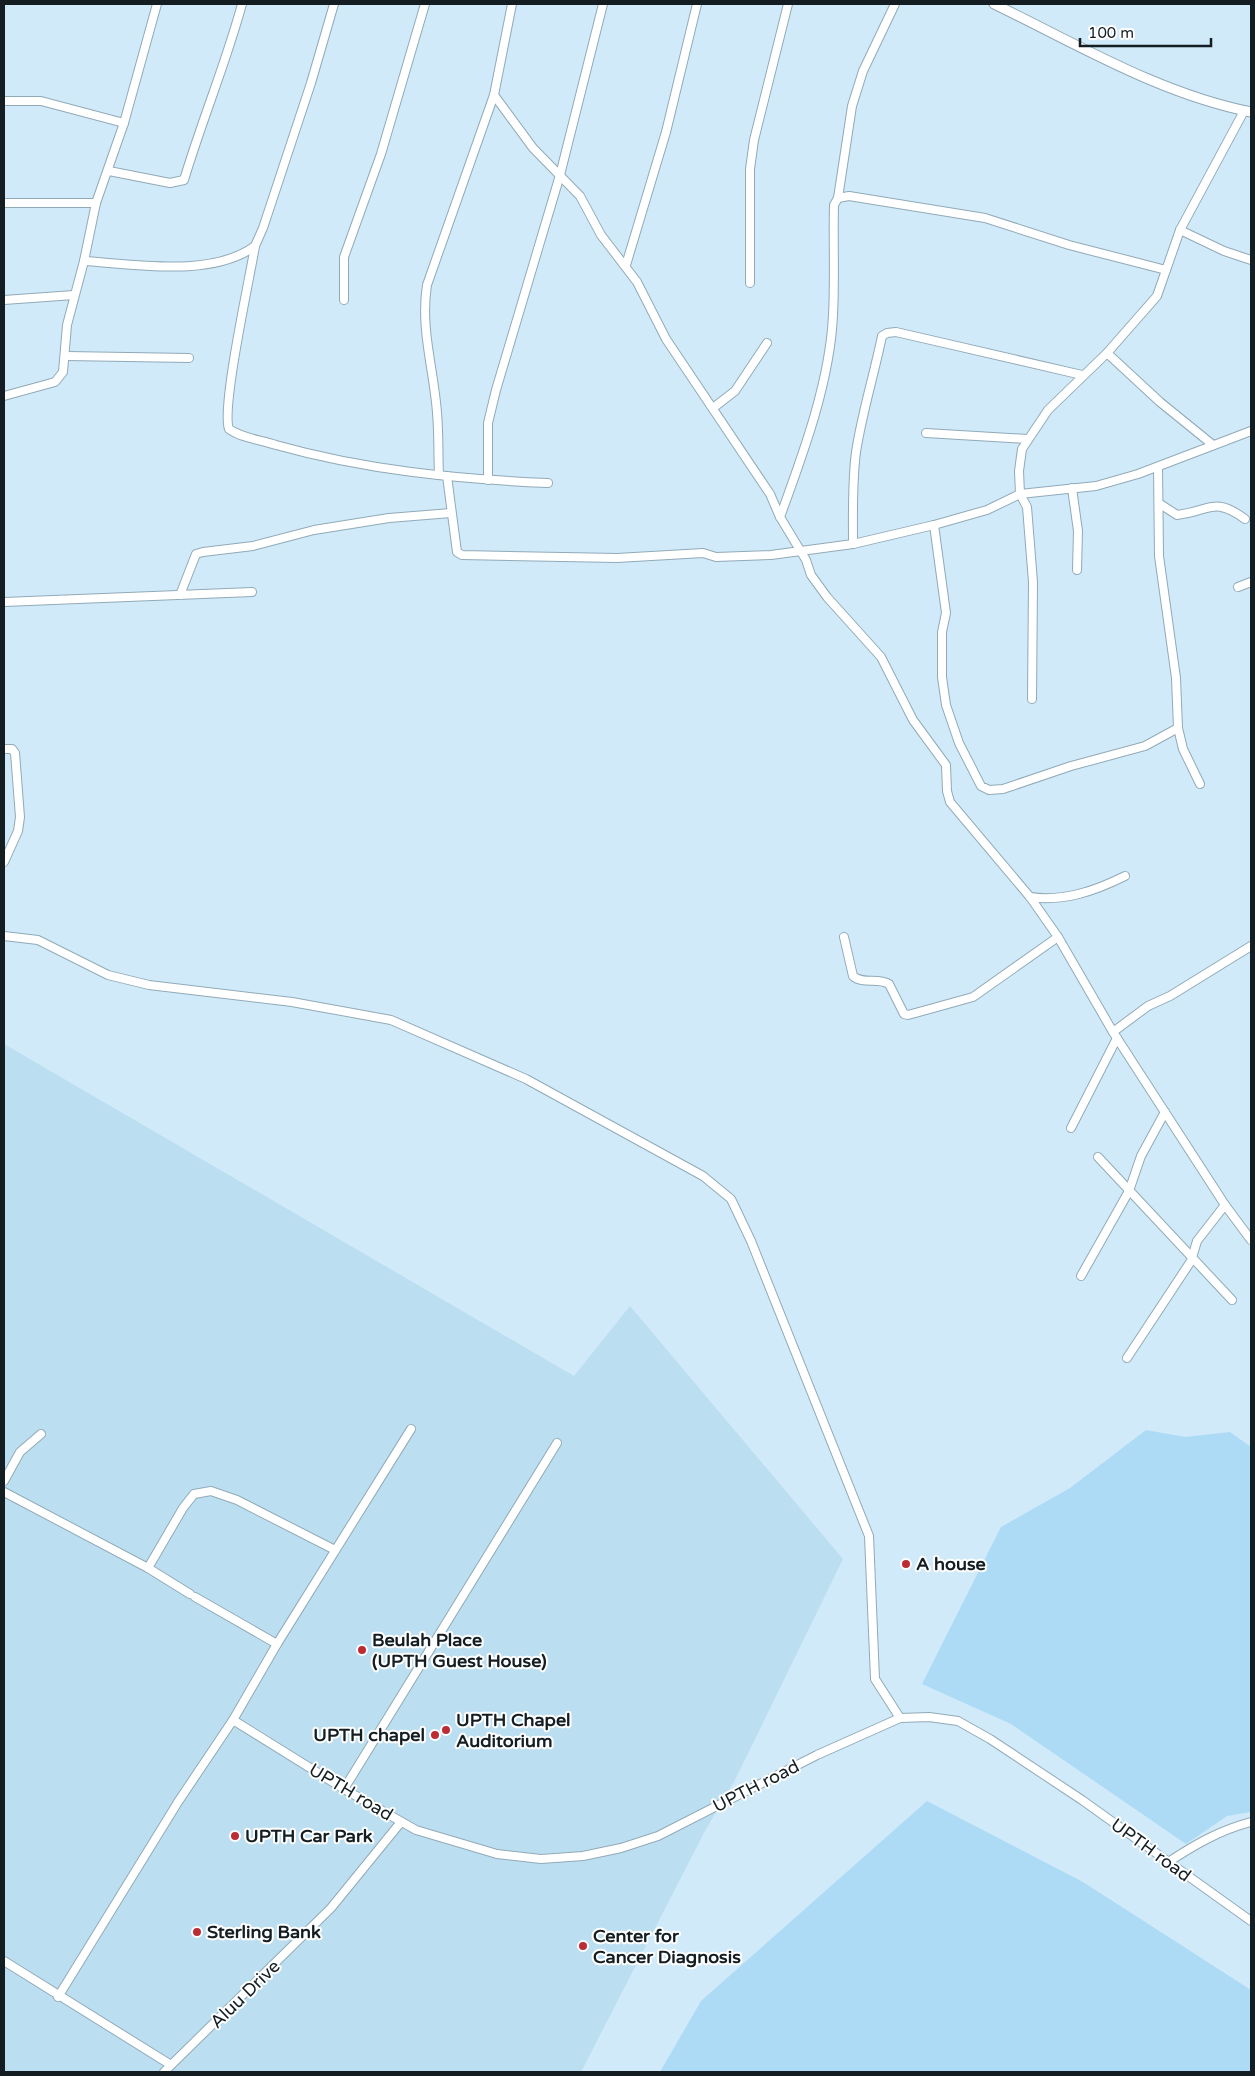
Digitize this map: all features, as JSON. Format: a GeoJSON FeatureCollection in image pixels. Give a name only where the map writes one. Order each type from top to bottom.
{"type":"FeatureCollection","features":[{"type":"Feature","properties":{"kind":"street"},"geometry":{"type":"LineString","coordinates":[[4,396],[55,382],[63,372],[66,356],[67,325],[84,262],[96,202],[109,171],[124,123],[157,4]]}},
{"type":"Feature","properties":{"kind":"street"},"geometry":{"type":"LineString","coordinates":[[109,171],[170,182],[184,180],[196,138],[229,52],[242,4]]}},
{"type":"Feature","properties":{"kind":"street"},"geometry":{"type":"LineString","coordinates":[[334,4],[311,83],[263,228],[255,246],[231,387],[227,423],[230,429],[325,459],[404,472],[488,480],[548,483]]}},
{"type":"Feature","properties":{"kind":"street"},"geometry":{"type":"LineString","coordinates":[[344,300],[344,257],[381,154],[424,4]]}},
{"type":"Feature","properties":{"kind":"street"},"geometry":{"type":"LineString","coordinates":[[512,4],[494,95],[427,285],[426,296],[427,352],[437,412],[443,476],[457,552],[462,555],[617,558],[703,552],[716,557],[771,555],[853,544],[934,525],[987,510],[1020,494],[1096,486],[1158,467],[1251,431]]}},
{"type":"Feature","properties":{"kind":"street"},"geometry":{"type":"LineString","coordinates":[[488,480],[488,423],[496,390],[560,175],[603,4]]}},
{"type":"Feature","properties":{"kind":"street"},"geometry":{"type":"LineString","coordinates":[[626,265],[666,132],[697,4]]}},
{"type":"Feature","properties":{"kind":"street"},"geometry":{"type":"LineString","coordinates":[[750,283],[750,170],[754,140],[788,4]]}},
{"type":"Feature","properties":{"kind":"street"},"geometry":{"type":"LineString","coordinates":[[780,517],[798,468],[821,391],[829,352],[833,316],[834,205],[838,198],[852,106],[862,71],[896,4]]}},
{"type":"Feature","properties":{"kind":"street"},"geometry":{"type":"LineString","coordinates":[[994,4],[1162,84],[1209,102],[1248,112],[1180,230],[1157,296],[1107,353],[1082,375],[1048,410],[1022,449],[1019,471],[1020,494],[1027,507],[1033,582],[1032,699]]}},
{"type":"Feature","properties":{"kind":"street"},"geometry":{"type":"LineString","coordinates":[[494,95],[533,148],[580,196],[601,236],[626,265],[637,282],[666,339],[765,486],[780,517],[800,550],[811,575],[827,597],[880,657],[913,720],[946,765],[947,792],[950,802],[1030,897],[1058,937],[1115,1035],[1251,1240]]}},
{"type":"Feature","properties":{"kind":"street"},"geometry":{"type":"LineString","coordinates":[[4,101],[40,101],[124,123]]}},
{"type":"Feature","properties":{"kind":"street"},"geometry":{"type":"LineString","coordinates":[[838,198],[849,196],[985,218],[1069,245],[1166,270]]}},
{"type":"Feature","properties":{"kind":"street"},"geometry":{"type":"LineString","coordinates":[[4,202],[96,202]]}},
{"type":"Feature","properties":{"kind":"street"},"geometry":{"type":"LineString","coordinates":[[1180,230],[1224,251],[1251,260]]}},
{"type":"Feature","properties":{"kind":"street"},"geometry":{"type":"LineString","coordinates":[[84,262],[179,266],[209,264],[244,254],[255,246]]}},
{"type":"Feature","properties":{"kind":"street"},"geometry":{"type":"LineString","coordinates":[[4,300],[74,295]]}},
{"type":"Feature","properties":{"kind":"street"},"geometry":{"type":"LineString","coordinates":[[853,544],[852,490],[856,451],[865,403],[882,336],[887,333],[896,332],[1082,375]]}},
{"type":"Feature","properties":{"kind":"street"},"geometry":{"type":"LineString","coordinates":[[713,408],[735,391],[767,344]]}},
{"type":"Feature","properties":{"kind":"street"},"geometry":{"type":"LineString","coordinates":[[1107,353],[1160,402],[1213,445]]}},
{"type":"Feature","properties":{"kind":"street"},"geometry":{"type":"LineString","coordinates":[[66,356],[189,358]]}},
{"type":"Feature","properties":{"kind":"street"},"geometry":{"type":"LineString","coordinates":[[926,433],[1027,439]]}},
{"type":"Feature","properties":{"kind":"street"},"geometry":{"type":"LineString","coordinates":[[1158,467],[1160,504],[1159,556],[1176,678],[1178,728],[1183,749],[1200,784]]}},
{"type":"Feature","properties":{"kind":"street"},"geometry":{"type":"LineString","coordinates":[[1072,488],[1078,531],[1077,570]]}},
{"type":"Feature","properties":{"kind":"street"},"geometry":{"type":"LineString","coordinates":[[1160,504],[1177,515],[1220,505],[1230,508],[1245,519]]}},
{"type":"Feature","properties":{"kind":"street"},"geometry":{"type":"LineString","coordinates":[[180,595],[196,554],[253,546],[314,530],[388,518],[451,513]]}},
{"type":"Feature","properties":{"kind":"street"},"geometry":{"type":"LineString","coordinates":[[934,525],[946,613],[942,632],[942,677],[946,705],[959,743],[981,786],[989,790],[1003,789],[1071,766],[1145,746],[1178,728]]}},
{"type":"Feature","properties":{"kind":"street"},"geometry":{"type":"LineString","coordinates":[[1238,587],[1251,582]]}},
{"type":"Feature","properties":{"kind":"street"},"geometry":{"type":"LineString","coordinates":[[4,602],[252,592]]}},
{"type":"Feature","properties":{"kind":"street"},"geometry":{"type":"LineString","coordinates":[[4,749],[12,749],[15,753],[20,808],[18,831],[4,862]]}},
{"type":"Feature","properties":{"kind":"street"},"geometry":{"type":"LineString","coordinates":[[1030,897],[1044,899],[1080,894],[1105,886],[1125,876]]}},
{"type":"Feature","properties":{"kind":"street"},"geometry":{"type":"LineString","coordinates":[[4,936],[38,940],[108,975],[149,985],[292,1002],[391,1020],[526,1079],[703,1176],[731,1199],[750,1241],[869,1536],[875,1679],[900,1718]]}},
{"type":"Feature","properties":{"kind":"street"},"geometry":{"type":"LineString","coordinates":[[844,937],[853,976],[861,980],[884,981],[889,984],[904,1014],[908,1016],[979,994],[1058,937]]}},
{"type":"Feature","properties":{"kind":"street"},"geometry":{"type":"LineString","coordinates":[[1071,1128],[1115,1035],[1148,1006],[1170,996],[1251,946]]}},
{"type":"Feature","properties":{"kind":"street"},"geometry":{"type":"LineString","coordinates":[[1081,1276],[1129,1191],[1141,1156],[1165,1112]]}},
{"type":"Feature","properties":{"kind":"street"},"geometry":{"type":"LineString","coordinates":[[1098,1157],[1232,1300]]}},
{"type":"Feature","properties":{"kind":"street"},"geometry":{"type":"LineString","coordinates":[[1127,1358],[1191,1261],[1197,1241],[1226,1204]]}},
{"type":"Feature","properties":{"kind":"street"},"geometry":{"type":"LineString","coordinates":[[58,1997],[178,1802],[233,1720],[277,1644],[411,1429]]}},
{"type":"Feature","properties":{"kind":"street"},"geometry":{"type":"LineString","coordinates":[[4,1481],[20,1452],[41,1434]]}},
{"type":"Feature","properties":{"kind":"street"},"geometry":{"type":"LineString","coordinates":[[344,1789],[400,1701],[557,1443]]}},
{"type":"Feature","properties":{"kind":"street"},"geometry":{"type":"LineString","coordinates":[[148,1568],[183,1508],[194,1494],[210,1491],[237,1500],[335,1550]]}},
{"type":"Feature","properties":{"kind":"street"},"geometry":{"type":"LineString","coordinates":[[4,1492],[148,1568],[192,1596],[277,1644]]}},
{"type":"Feature","properties":{"kind":"street","name":"UPTH road"},"geometry":{"type":"LineString","coordinates":[[233,1720],[344,1789],[416,1830],[453,1843],[497,1854],[541,1859],[583,1856],[621,1848],[658,1836],[817,1754],[900,1718],[929,1717],[958,1722],[990,1739],[1082,1800],[1251,1922]]}},
{"type":"Feature","properties":{"kind":"street","name":"Aluu Drive"},"geometry":{"type":"LineString","coordinates":[[164,2072],[331,1908],[401,1822]]}},
{"type":"Feature","properties":{"kind":"street"},"geometry":{"type":"LineString","coordinates":[[1167,1863],[1195,1844],[1230,1828],[1251,1822]]}},
{"type":"Feature","properties":{"kind":"street"},"geometry":{"type":"LineString","coordinates":[[1235,1910],[1251,1918]]}},
{"type":"Feature","properties":{"kind":"street"},"geometry":{"type":"LineString","coordinates":[[4,1961],[58,1997],[171,2065]]}},
{"type":"Feature","properties":{"kind":"shaded area"},"geometry":{"type":"Polygon","coordinates":[[[4,1044],[574,1376],[630,1306],[843,1559],[735,1780],[706,1829],[581,2072],[4,2072],[4,1044]]]}},
{"type":"Feature","properties":{"kind":"shaded area"},"geometry":{"type":"Polygon","coordinates":[[[1146,1430],[1185,1437],[1230,1432],[1251,1447],[1251,1812],[1227,1816],[1186,1844],[1011,1724],[922,1684],[1001,1527],[1070,1488],[1146,1430]]]}},
{"type":"Feature","properties":{"kind":"shaded area"},"geometry":{"type":"Polygon","coordinates":[[[927,1801],[1083,1882],[1251,1990],[1251,2072],[660,2072],[701,2001],[927,1801]]]}},
{"type":"Feature","properties":{"kind":"place","name":"A house"},"geometry":{"type":"Point","coordinates":[906,1564]}},
{"type":"Feature","properties":{"kind":"place","name":"Beulah Place (UPTH Guest House)"},"geometry":{"type":"Point","coordinates":[362,1650]}},
{"type":"Feature","properties":{"kind":"place","name":"UPTH Chapel Auditorium"},"geometry":{"type":"Point","coordinates":[446,1730]}},
{"type":"Feature","properties":{"kind":"place","name":"UPTH chapel"},"geometry":{"type":"Point","coordinates":[435,1735]}},
{"type":"Feature","properties":{"kind":"place","name":"UPTH Car Park"},"geometry":{"type":"Point","coordinates":[235,1836]}},
{"type":"Feature","properties":{"kind":"place","name":"Sterling Bank"},"geometry":{"type":"Point","coordinates":[197,1932]}},
{"type":"Feature","properties":{"kind":"place","name":"Center for Cancer Diagnosis"},"geometry":{"type":"Point","coordinates":[583,1946]}}]}
